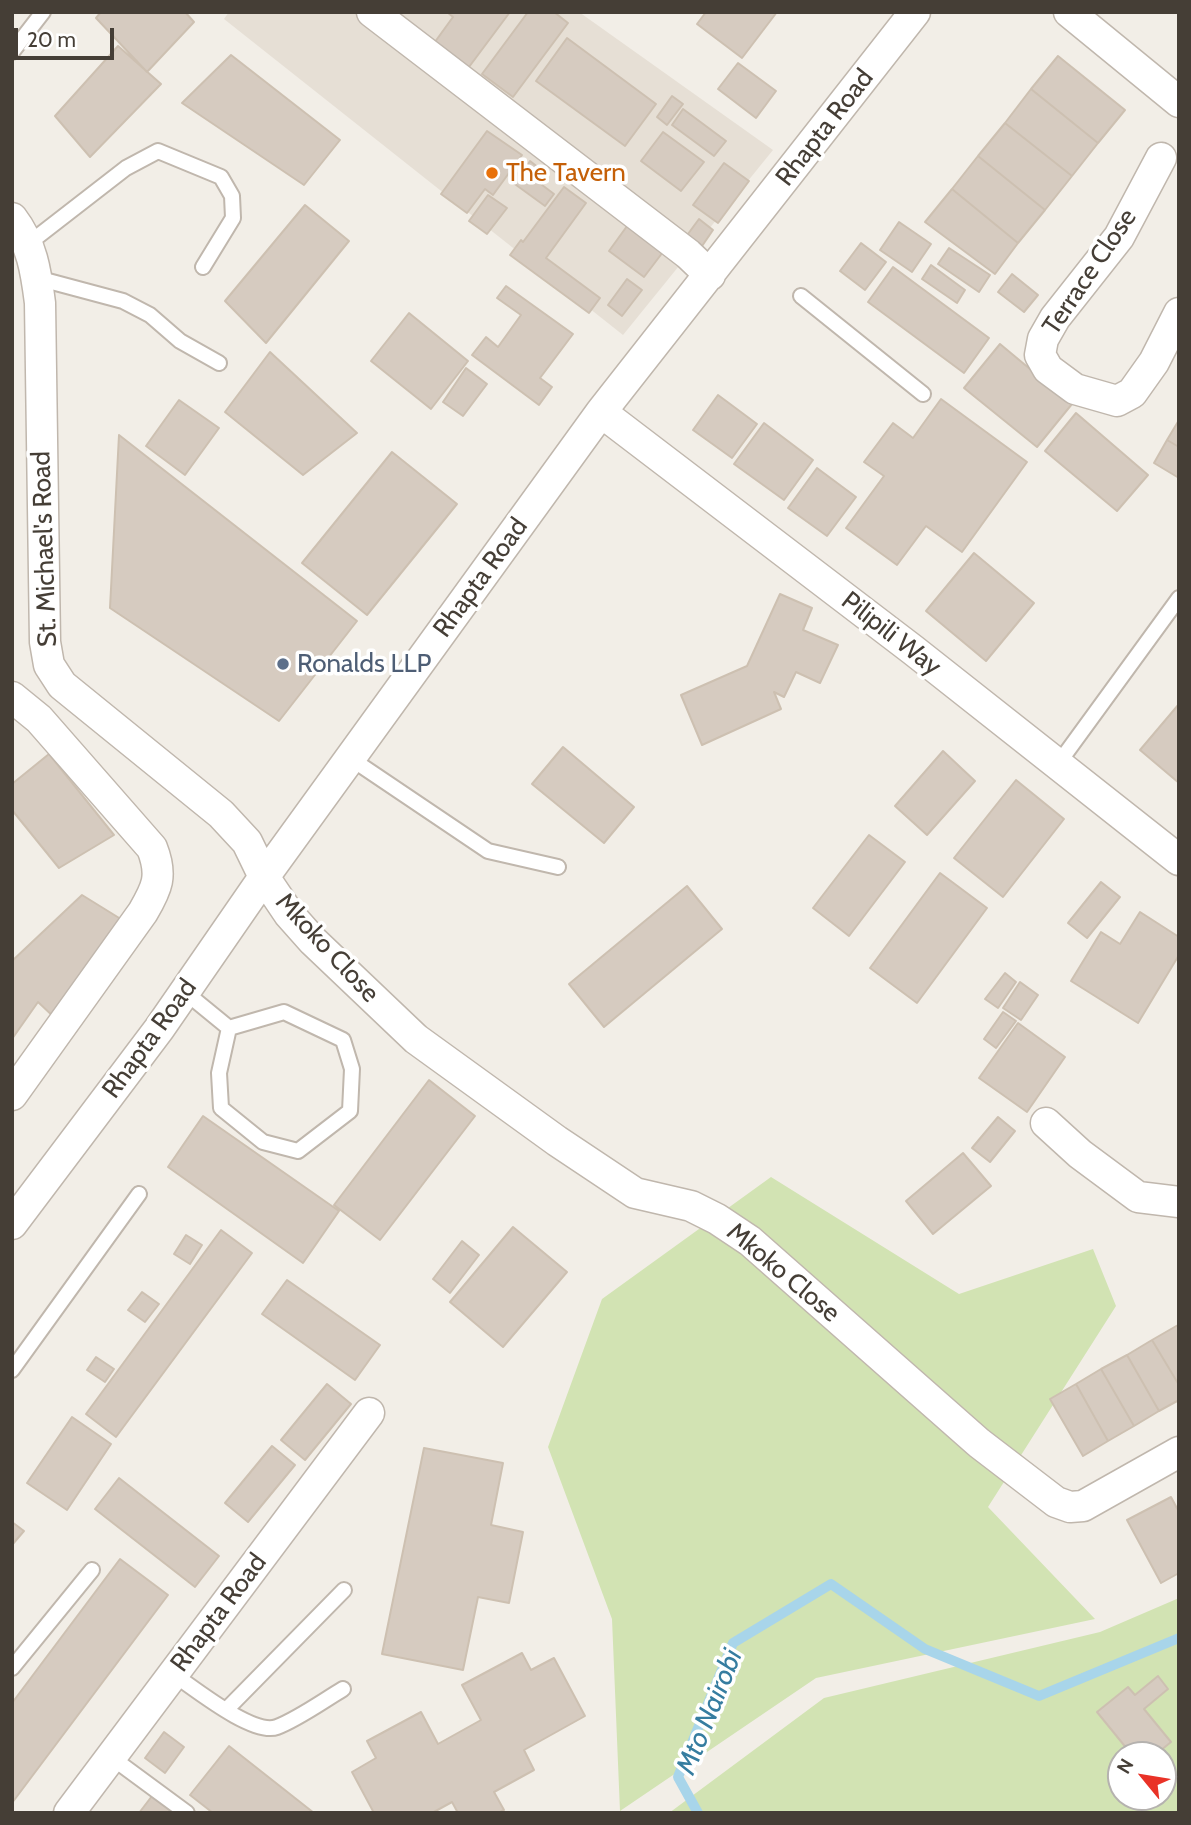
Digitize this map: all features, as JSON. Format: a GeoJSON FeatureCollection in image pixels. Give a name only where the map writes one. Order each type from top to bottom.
{"type":"FeatureCollection","features":[{"type":"Feature","properties":{"kind":"street"},"geometry":{"type":"LineString","coordinates":[[372,12],[688,254],[710,275]]}},
{"type":"Feature","properties":{"kind":"street","name":"Rhapta Road"},"geometry":{"type":"LineString","coordinates":[[12,1224],[185,992],[264,877],[601,412],[915,12]]}},
{"type":"Feature","properties":{"kind":"street"},"geometry":{"type":"LineString","coordinates":[[1069,12],[1179,102]]}},
{"type":"Feature","properties":{"kind":"street","name":"Terrace Close"},"geometry":{"type":"LineString","coordinates":[[1161,158],[1119,237],[1055,318],[1043,339],[1040,355],[1048,369],[1075,390],[1117,401],[1132,394],[1154,362],[1179,313]]}},
{"type":"Feature","properties":{"kind":"street","name":"St. Michael's Road"},"geometry":{"type":"LineString","coordinates":[[12,218],[24,233],[34,261],[40,303],[45,642],[49,665],[62,685],[221,814],[247,842],[264,877]]}},
{"type":"Feature","properties":{"kind":"street","name":"Pilipili Way"},"geometry":{"type":"LineString","coordinates":[[601,412],[1179,860]]}},
{"type":"Feature","properties":{"kind":"street"},"geometry":{"type":"LineString","coordinates":[[12,697],[39,719],[152,848],[159,867],[155,892],[143,912],[12,1095]]}},
{"type":"Feature","properties":{"kind":"street","name":"Mkoko Close"},"geometry":{"type":"LineString","coordinates":[[264,877],[289,914],[313,941],[416,1040],[635,1193],[691,1206],[750,1241],[979,1443],[1056,1502],[1070,1507],[1083,1506],[1179,1452]]}},
{"type":"Feature","properties":{"kind":"street"},"geometry":{"type":"LineString","coordinates":[[1046,1124],[1080,1154],[1138,1196],[1179,1202]]}},
{"type":"Feature","properties":{"kind":"street","name":"Rhapta Road"},"geometry":{"type":"LineString","coordinates":[[69,1813],[369,1413]]}},
{"type":"Feature","properties":{"kind":"lane"},"geometry":{"type":"LineString","coordinates":[[12,52],[43,12]]}},
{"type":"Feature","properties":{"kind":"lane"},"geometry":{"type":"LineString","coordinates":[[28,244],[126,168],[158,151],[221,177],[232,196],[233,218],[203,267]]}},
{"type":"Feature","properties":{"kind":"lane"},"geometry":{"type":"LineString","coordinates":[[37,278],[122,301],[150,315],[180,341],[219,363]]}},
{"type":"Feature","properties":{"kind":"lane"},"geometry":{"type":"LineString","coordinates":[[801,296],[923,394]]}},
{"type":"Feature","properties":{"kind":"lane"},"geometry":{"type":"LineString","coordinates":[[1058,764],[1179,598]]}},
{"type":"Feature","properties":{"kind":"lane"},"geometry":{"type":"LineString","coordinates":[[350,758],[488,851],[558,867]]}},
{"type":"Feature","properties":{"kind":"lane"},"geometry":{"type":"LineString","coordinates":[[185,992],[229,1028]]}},
{"type":"Feature","properties":{"kind":"lane"},"geometry":{"type":"LineString","coordinates":[[284,1012],[344,1040],[352,1069],[350,1111],[298,1151],[262,1142],[221,1108],[219,1073],[229,1028],[284,1012]]}},
{"type":"Feature","properties":{"kind":"lane"},"geometry":{"type":"LineString","coordinates":[[13,1366],[139,1194]]}},
{"type":"Feature","properties":{"kind":"lane"},"geometry":{"type":"LineString","coordinates":[[12,1668],[92,1570]]}},
{"type":"Feature","properties":{"kind":"lane"},"geometry":{"type":"LineString","coordinates":[[227,1709],[344,1590]]}},
{"type":"Feature","properties":{"kind":"lane"},"geometry":{"type":"LineString","coordinates":[[173,1674],[246,1722],[261,1727],[275,1728],[343,1689]]}},
{"type":"Feature","properties":{"kind":"lane"},"geometry":{"type":"LineString","coordinates":[[111,1757],[187,1813]]}},
{"type":"Feature","properties":{"kind":"shaded area"},"geometry":{"type":"Polygon","coordinates":[[[229,12],[579,12],[773,150],[623,335],[224,19],[229,12]]]}},
{"type":"Feature","properties":{"kind":"green space"},"geometry":{"type":"Polygon","coordinates":[[[771,1177],[959,1294],[1093,1249],[1116,1306],[988,1507],[1095,1619],[816,1678],[620,1811],[612,1619],[548,1447],[602,1299],[771,1177]]]}},
{"type":"Feature","properties":{"kind":"green space"},"geometry":{"type":"Polygon","coordinates":[[[1179,1598],[1179,1813],[669,1813],[824,1698],[1100,1632],[1179,1598]]]}},
{"type":"Feature","properties":{"kind":"building"},"geometry":{"type":"Polygon","coordinates":[[[101,12],[185,12],[194,22],[147,72],[96,18],[101,12]]]}},
{"type":"Feature","properties":{"kind":"building"},"geometry":{"type":"Polygon","coordinates":[[[447,12],[510,12],[466,71],[432,46],[453,17],[447,12]]]}},
{"type":"Feature","properties":{"kind":"building"},"geometry":{"type":"Polygon","coordinates":[[[528,12],[554,12],[568,23],[513,97],[482,74],[528,12]]]}},
{"type":"Feature","properties":{"kind":"building"},"geometry":{"type":"Polygon","coordinates":[[[706,12],[777,12],[742,58],[697,24],[706,12]]]}},
{"type":"Feature","properties":{"kind":"building"},"geometry":{"type":"Polygon","coordinates":[[[567,38],[656,104],[625,146],[536,81],[567,38]]]}},
{"type":"Feature","properties":{"kind":"building"},"geometry":{"type":"Polygon","coordinates":[[[118,46],[161,84],[90,157],[55,116],[118,46]]]}},
{"type":"Feature","properties":{"kind":"building"},"geometry":{"type":"Polygon","coordinates":[[[231,55],[340,140],[304,185],[182,103],[231,55]]]}},
{"type":"Feature","properties":{"kind":"building"},"geometry":{"type":"Polygon","coordinates":[[[1058,56],[1125,110],[1098,143],[1031,89],[1058,56]]]}},
{"type":"Feature","properties":{"kind":"building"},"geometry":{"type":"Polygon","coordinates":[[[738,63],[776,91],[756,118],[718,89],[738,63]]]}},
{"type":"Feature","properties":{"kind":"building"},"geometry":{"type":"Polygon","coordinates":[[[1031,89],[1098,143],[1072,176],[1005,123],[1031,89]]]}},
{"type":"Feature","properties":{"kind":"building"},"geometry":{"type":"Polygon","coordinates":[[[672,96],[683,104],[667,125],[657,117],[672,96]]]}},
{"type":"Feature","properties":{"kind":"building"},"geometry":{"type":"Polygon","coordinates":[[[683,109],[726,141],[714,156],[672,125],[683,109]]]}},
{"type":"Feature","properties":{"kind":"building"},"geometry":{"type":"Polygon","coordinates":[[[1005,123],[1072,176],[1045,210],[978,156],[1005,123]]]}},
{"type":"Feature","properties":{"kind":"building"},"geometry":{"type":"Polygon","coordinates":[[[487,131],[522,155],[493,195],[485,189],[467,213],[441,194],[487,131]]]}},
{"type":"Feature","properties":{"kind":"building"},"geometry":{"type":"Polygon","coordinates":[[[663,132],[704,162],[681,191],[641,161],[663,132]]]}},
{"type":"Feature","properties":{"kind":"building"},"geometry":{"type":"Polygon","coordinates":[[[978,156],[1045,210],[1018,243],[952,189],[978,156]]]}},
{"type":"Feature","properties":{"kind":"building"},"geometry":{"type":"Polygon","coordinates":[[[530,161],[544,172],[539,178],[526,168],[530,161]]]}},
{"type":"Feature","properties":{"kind":"building"},"geometry":{"type":"Polygon","coordinates":[[[724,163],[749,181],[718,223],[693,205],[724,163]]]}},
{"type":"Feature","properties":{"kind":"building"},"geometry":{"type":"Polygon","coordinates":[[[521,169],[554,194],[545,206],[512,182],[521,169]]]}},
{"type":"Feature","properties":{"kind":"building"},"geometry":{"type":"Polygon","coordinates":[[[564,187],[586,203],[546,258],[600,298],[589,313],[510,255],[564,187]]]}},
{"type":"Feature","properties":{"kind":"building"},"geometry":{"type":"Polygon","coordinates":[[[952,189],[1018,243],[995,274],[925,222],[952,189]]]}},
{"type":"Feature","properties":{"kind":"building"},"geometry":{"type":"Polygon","coordinates":[[[488,195],[507,208],[487,234],[469,221],[488,195]]]}},
{"type":"Feature","properties":{"kind":"building"},"geometry":{"type":"Polygon","coordinates":[[[305,205],[349,241],[266,343],[225,301],[305,205]]]}},
{"type":"Feature","properties":{"kind":"building"},"geometry":{"type":"Polygon","coordinates":[[[699,219],[713,230],[700,249],[685,238],[699,219]]]}},
{"type":"Feature","properties":{"kind":"building"},"geometry":{"type":"Polygon","coordinates":[[[630,222],[666,248],[644,277],[609,251],[630,222]]]}},
{"type":"Feature","properties":{"kind":"building"},"geometry":{"type":"Polygon","coordinates":[[[899,222],[931,244],[912,272],[880,250],[899,222]]]}},
{"type":"Feature","properties":{"kind":"building"},"geometry":{"type":"Polygon","coordinates":[[[861,243],[886,262],[865,290],[840,271],[861,243]]]}},
{"type":"Feature","properties":{"kind":"building"},"geometry":{"type":"Polygon","coordinates":[[[949,248],[990,275],[979,292],[938,264],[949,248]]]}},
{"type":"Feature","properties":{"kind":"building"},"geometry":{"type":"Polygon","coordinates":[[[931,265],[965,290],[957,303],[922,279],[931,265]]]}},
{"type":"Feature","properties":{"kind":"building"},"geometry":{"type":"Polygon","coordinates":[[[893,267],[989,338],[964,373],[868,302],[893,267]]]}},
{"type":"Feature","properties":{"kind":"building"},"geometry":{"type":"Polygon","coordinates":[[[1012,274],[1038,295],[1024,312],[998,292],[1012,274]]]}},
{"type":"Feature","properties":{"kind":"building"},"geometry":{"type":"Polygon","coordinates":[[[627,279],[642,290],[622,316],[608,305],[627,279]]]}},
{"type":"Feature","properties":{"kind":"building"},"geometry":{"type":"Polygon","coordinates":[[[506,286],[573,334],[540,378],[552,387],[539,405],[472,355],[486,337],[498,347],[521,315],[497,298],[506,286]]]}},
{"type":"Feature","properties":{"kind":"building"},"geometry":{"type":"Polygon","coordinates":[[[409,313],[468,361],[431,409],[371,361],[409,313]]]}},
{"type":"Feature","properties":{"kind":"building"},"geometry":{"type":"Polygon","coordinates":[[[1000,344],[1072,404],[1037,447],[964,388],[1000,344]]]}},
{"type":"Feature","properties":{"kind":"building"},"geometry":{"type":"Polygon","coordinates":[[[270,352],[357,433],[303,475],[225,412],[270,352]]]}},
{"type":"Feature","properties":{"kind":"building"},"geometry":{"type":"Polygon","coordinates":[[[466,368],[487,384],[463,416],[443,402],[466,368]]]}},
{"type":"Feature","properties":{"kind":"building"},"geometry":{"type":"Polygon","coordinates":[[[718,395],[757,424],[732,458],[693,430],[718,395]]]}},
{"type":"Feature","properties":{"kind":"building"},"geometry":{"type":"Polygon","coordinates":[[[941,399],[1027,462],[962,552],[926,526],[897,565],[846,528],[884,476],[864,462],[893,423],[913,438],[941,399]]]}},
{"type":"Feature","properties":{"kind":"building"},"geometry":{"type":"Polygon","coordinates":[[[179,400],[219,428],[185,475],[146,446],[179,400]]]}},
{"type":"Feature","properties":{"kind":"building"},"geometry":{"type":"Polygon","coordinates":[[[1076,413],[1148,475],[1117,511],[1045,451],[1076,413]]]}},
{"type":"Feature","properties":{"kind":"building"},"geometry":{"type":"Polygon","coordinates":[[[1179,420],[1179,447],[1167,440],[1179,420]]]}},
{"type":"Feature","properties":{"kind":"building"},"geometry":{"type":"Polygon","coordinates":[[[764,423],[813,460],[784,500],[734,464],[764,423]]]}},
{"type":"Feature","properties":{"kind":"building"},"geometry":{"type":"Polygon","coordinates":[[[119,435],[357,621],[279,721],[110,608],[119,435]]]}},
{"type":"Feature","properties":{"kind":"building"},"geometry":{"type":"Polygon","coordinates":[[[1167,440],[1179,447],[1179,478],[1154,463],[1167,440]]]}},
{"type":"Feature","properties":{"kind":"building"},"geometry":{"type":"Polygon","coordinates":[[[392,452],[457,504],[367,615],[302,563],[392,452]]]}},
{"type":"Feature","properties":{"kind":"building"},"geometry":{"type":"Polygon","coordinates":[[[817,468],[856,497],[827,536],[788,508],[817,468]]]}},
{"type":"Feature","properties":{"kind":"building"},"geometry":{"type":"Polygon","coordinates":[[[974,553],[1034,603],[986,661],[926,611],[974,553]]]}},
{"type":"Feature","properties":{"kind":"building"},"geometry":{"type":"Polygon","coordinates":[[[780,594],[812,608],[803,630],[838,645],[820,683],[796,672],[784,697],[774,692],[781,709],[702,745],[681,695],[747,666],[780,594]]]}},
{"type":"Feature","properties":{"kind":"building"},"geometry":{"type":"Polygon","coordinates":[[[1179,704],[1179,783],[1140,750],[1179,704]]]}},
{"type":"Feature","properties":{"kind":"building"},"geometry":{"type":"Polygon","coordinates":[[[563,747],[634,807],[604,843],[532,784],[563,747]]]}},
{"type":"Feature","properties":{"kind":"building"},"geometry":{"type":"Polygon","coordinates":[[[943,751],[975,781],[927,835],[895,806],[943,751]]]}},
{"type":"Feature","properties":{"kind":"building"},"geometry":{"type":"Polygon","coordinates":[[[49,754],[114,835],[59,868],[12,810],[12,784],[49,754]]]}},
{"type":"Feature","properties":{"kind":"building"},"geometry":{"type":"Polygon","coordinates":[[[1016,780],[1064,819],[1003,897],[954,858],[1016,780]]]}},
{"type":"Feature","properties":{"kind":"building"},"geometry":{"type":"Polygon","coordinates":[[[869,835],[905,862],[849,936],[813,908],[869,835]]]}},
{"type":"Feature","properties":{"kind":"building"},"geometry":{"type":"Polygon","coordinates":[[[940,873],[987,908],[917,1003],[870,968],[940,873]]]}},
{"type":"Feature","properties":{"kind":"building"},"geometry":{"type":"Polygon","coordinates":[[[1101,882],[1120,897],[1087,938],[1068,923],[1101,882]]]}},
{"type":"Feature","properties":{"kind":"building"},"geometry":{"type":"Polygon","coordinates":[[[687,886],[722,929],[604,1027],[569,984],[687,886]]]}},
{"type":"Feature","properties":{"kind":"building"},"geometry":{"type":"Polygon","coordinates":[[[82,895],[124,921],[56,1019],[38,1002],[12,1039],[12,961],[82,895]]]}},
{"type":"Feature","properties":{"kind":"building"},"geometry":{"type":"Polygon","coordinates":[[[1140,912],[1179,937],[1179,955],[1138,1023],[1071,981],[1101,932],[1120,944],[1140,912]]]}},
{"type":"Feature","properties":{"kind":"building"},"geometry":{"type":"Polygon","coordinates":[[[1005,973],[1016,982],[998,1008],[985,999],[1005,973]]]}},
{"type":"Feature","properties":{"kind":"building"},"geometry":{"type":"Polygon","coordinates":[[[1020,982],[1038,995],[1021,1020],[1003,1008],[1020,982]]]}},
{"type":"Feature","properties":{"kind":"building"},"geometry":{"type":"Polygon","coordinates":[[[1003,1012],[1016,1021],[996,1048],[984,1039],[1003,1012]]]}},
{"type":"Feature","properties":{"kind":"building"},"geometry":{"type":"Polygon","coordinates":[[[1018,1023],[1065,1057],[1027,1112],[979,1078],[1018,1023]]]}},
{"type":"Feature","properties":{"kind":"building"},"geometry":{"type":"Polygon","coordinates":[[[429,1080],[475,1116],[380,1240],[334,1205],[429,1080]]]}},
{"type":"Feature","properties":{"kind":"building"},"geometry":{"type":"Polygon","coordinates":[[[203,1116],[339,1211],[303,1263],[168,1167],[203,1116]]]}},
{"type":"Feature","properties":{"kind":"building"},"geometry":{"type":"Polygon","coordinates":[[[998,1117],[1015,1131],[990,1162],[972,1148],[998,1117]]]}},
{"type":"Feature","properties":{"kind":"building"},"geometry":{"type":"Polygon","coordinates":[[[963,1153],[991,1186],[933,1234],[906,1201],[963,1153]]]}},
{"type":"Feature","properties":{"kind":"building"},"geometry":{"type":"Polygon","coordinates":[[[513,1227],[567,1272],[503,1347],[450,1302],[513,1227]]]}},
{"type":"Feature","properties":{"kind":"building"},"geometry":{"type":"Polygon","coordinates":[[[221,1230],[252,1253],[116,1437],[86,1414],[221,1230]]]}},
{"type":"Feature","properties":{"kind":"building"},"geometry":{"type":"Polygon","coordinates":[[[186,1235],[202,1245],[190,1264],[174,1254],[186,1235]]]}},
{"type":"Feature","properties":{"kind":"building"},"geometry":{"type":"Polygon","coordinates":[[[462,1241],[479,1255],[450,1293],[433,1279],[462,1241]]]}},
{"type":"Feature","properties":{"kind":"building"},"geometry":{"type":"Polygon","coordinates":[[[287,1280],[380,1345],[355,1380],[262,1314],[287,1280]]]}},
{"type":"Feature","properties":{"kind":"building"},"geometry":{"type":"Polygon","coordinates":[[[142,1292],[159,1304],[145,1322],[128,1310],[142,1292]]]}},
{"type":"Feature","properties":{"kind":"building"},"geometry":{"type":"Polygon","coordinates":[[[1179,1326],[1179,1385],[1152,1340],[1179,1326]]]}},
{"type":"Feature","properties":{"kind":"building"},"geometry":{"type":"Polygon","coordinates":[[[1152,1340],[1179,1385],[1179,1400],[1159,1411],[1127,1355],[1152,1340]]]}},
{"type":"Feature","properties":{"kind":"building"},"geometry":{"type":"Polygon","coordinates":[[[1127,1355],[1159,1411],[1134,1426],[1101,1369],[1127,1355]]]}},
{"type":"Feature","properties":{"kind":"building"},"geometry":{"type":"Polygon","coordinates":[[[96,1357],[114,1369],[105,1382],[87,1370],[96,1357]]]}},
{"type":"Feature","properties":{"kind":"building"},"geometry":{"type":"Polygon","coordinates":[[[1101,1369],[1134,1426],[1108,1441],[1076,1384],[1101,1369]]]}},
{"type":"Feature","properties":{"kind":"building"},"geometry":{"type":"Polygon","coordinates":[[[327,1384],[351,1404],[305,1460],[281,1440],[327,1384]]]}},
{"type":"Feature","properties":{"kind":"building"},"geometry":{"type":"Polygon","coordinates":[[[1076,1384],[1108,1441],[1083,1456],[1050,1399],[1076,1384]]]}},
{"type":"Feature","properties":{"kind":"building"},"geometry":{"type":"Polygon","coordinates":[[[72,1417],[111,1444],[67,1510],[27,1483],[72,1417]]]}},
{"type":"Feature","properties":{"kind":"building"},"geometry":{"type":"Polygon","coordinates":[[[272,1446],[295,1465],[248,1522],[225,1503],[272,1446]]]}},
{"type":"Feature","properties":{"kind":"building"},"geometry":{"type":"Polygon","coordinates":[[[424,1448],[503,1463],[491,1525],[523,1532],[509,1603],[478,1597],[463,1670],[382,1654],[424,1448]]]}},
{"type":"Feature","properties":{"kind":"building"},"geometry":{"type":"Polygon","coordinates":[[[119,1478],[219,1556],[195,1587],[95,1509],[119,1478]]]}},
{"type":"Feature","properties":{"kind":"building"},"geometry":{"type":"Polygon","coordinates":[[[1171,1497],[1179,1512],[1179,1573],[1161,1583],[1127,1520],[1171,1497]]]}},
{"type":"Feature","properties":{"kind":"building"},"geometry":{"type":"Polygon","coordinates":[[[12,1522],[24,1531],[12,1545],[12,1522]]]}},
{"type":"Feature","properties":{"kind":"building"},"geometry":{"type":"Polygon","coordinates":[[[120,1559],[168,1595],[12,1803],[12,1703],[120,1559]]]}},
{"type":"Feature","properties":{"kind":"building"},"geometry":{"type":"Polygon","coordinates":[[[522,1653],[531,1670],[554,1658],[585,1716],[524,1750],[534,1770],[494,1792],[504,1810],[498,1813],[458,1813],[452,1802],[432,1813],[374,1813],[352,1772],[376,1758],[367,1741],[421,1712],[438,1744],[481,1720],[462,1685],[522,1653]]]}},
{"type":"Feature","properties":{"kind":"building"},"geometry":{"type":"Polygon","coordinates":[[[1158,1676],[1168,1689],[1144,1709],[1170,1741],[1121,1741],[1097,1712],[1128,1687],[1135,1695],[1158,1676]]]}},
{"type":"Feature","properties":{"kind":"building"},"geometry":{"type":"Polygon","coordinates":[[[164,1732],[184,1747],[165,1773],[145,1758],[164,1732]]]}},
{"type":"Feature","properties":{"kind":"building"},"geometry":{"type":"Polygon","coordinates":[[[229,1746],[314,1813],[213,1813],[190,1795],[229,1746]]]}},
{"type":"Feature","properties":{"kind":"building"},"geometry":{"type":"Polygon","coordinates":[[[152,1796],[174,1813],[139,1813],[152,1796]]]}},
{"type":"Feature","properties":{"kind":"waterway","name":"Mto Nairobi"},"geometry":{"type":"LineString","coordinates":[[698,1813],[678,1777],[733,1643],[831,1584],[925,1649],[1039,1696],[1179,1638]]}},
{"type":"Feature","properties":{"kind":"place","name":"The Tavern"},"geometry":{"type":"Point","coordinates":[492,173]}},
{"type":"Feature","properties":{"kind":"place","name":"Ronalds LLP"},"geometry":{"type":"Point","coordinates":[283,664]}}]}
